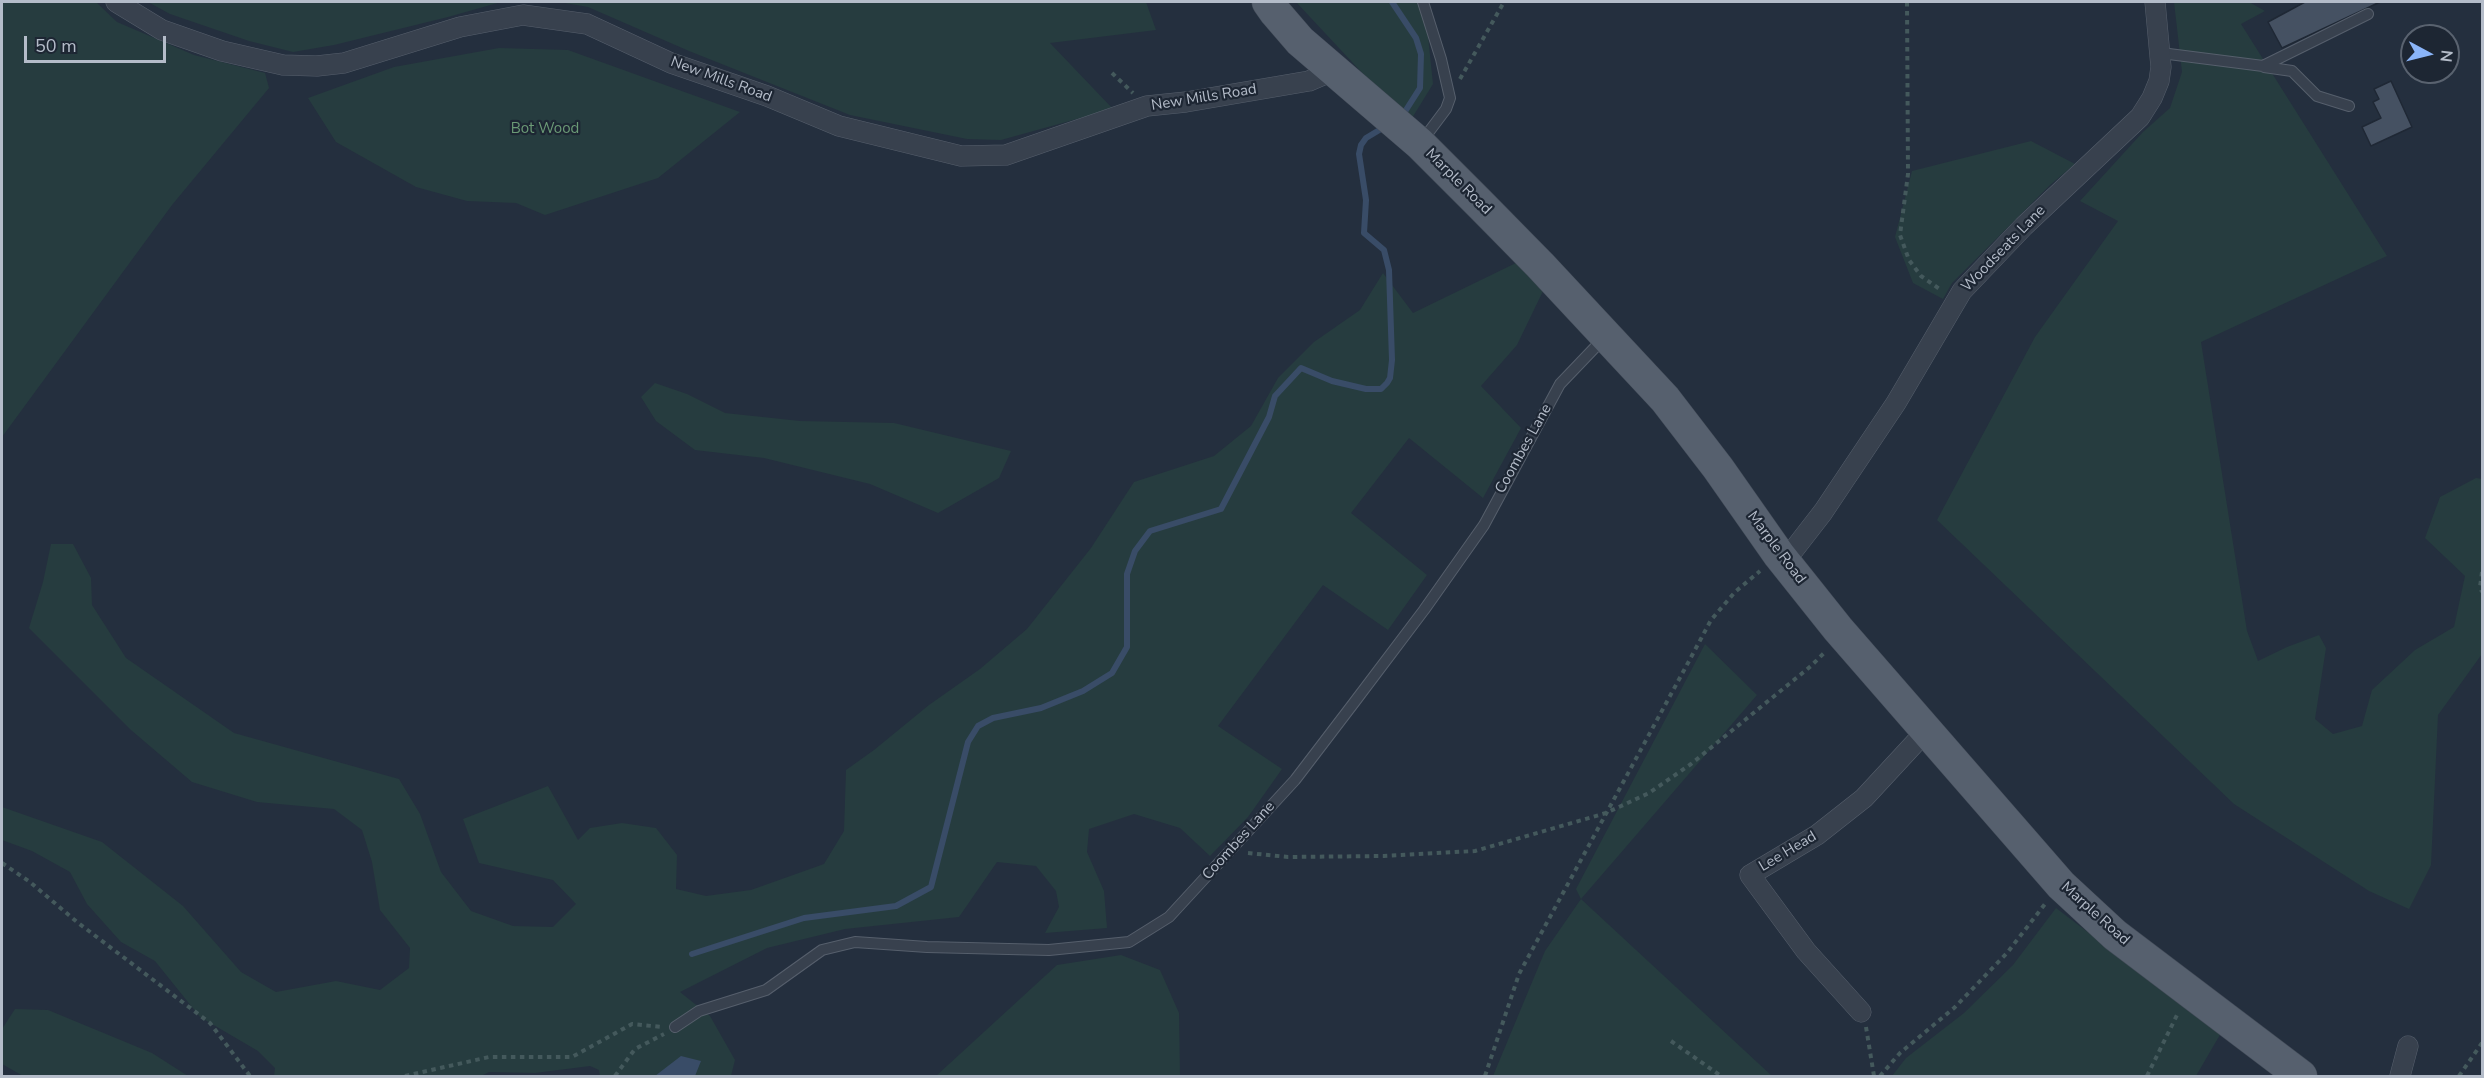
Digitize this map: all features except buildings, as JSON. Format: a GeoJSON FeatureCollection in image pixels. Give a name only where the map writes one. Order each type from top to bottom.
{"type":"FeatureCollection","features":[{"type":"Feature","properties":{"kind":"main road","name":"Marple Road"},"geometry":{"type":"LineString","coordinates":[[1268,2],[1300,41],[1411,136],[1540,265],[1665,399],[1782,558],[1842,634],[2061,885],[2115,935],[2301,1077]]}},
{"type":"Feature","properties":{"kind":"street","name":"New Mills Road"},"geometry":{"type":"LineString","coordinates":[[117,2],[162,30],[222,51],[283,65],[317,66],[344,63],[460,27],[523,15],[587,24],[672,63],[766,96],[839,126],[961,156],[1006,155],[1147,106],[1186,102],[1308,81],[1323,75],[1331,68]]}},
{"type":"Feature","properties":{"kind":"street","name":"Woodseats Lane"},"geometry":{"type":"LineString","coordinates":[[1782,558],[1822,512],[1896,403],[1962,291],[2024,226],[2140,117],[2159,81],[2162,53],[2155,2]]}},
{"type":"Feature","properties":{"kind":"street","name":"Lee Head"},"geometry":{"type":"LineString","coordinates":[[1862,1012],[1806,951],[1750,874],[1817,835],[1864,798],[1926,731]]}},
{"type":"Feature","properties":{"kind":"street"},"geometry":{"type":"LineString","coordinates":[[2400,1077],[2408,1046]]}},
{"type":"Feature","properties":{"kind":"lane"},"geometry":{"type":"LineString","coordinates":[[1411,136],[1446,109],[1450,98],[1441,58],[1423,2]]}},
{"type":"Feature","properties":{"kind":"lane"},"geometry":{"type":"LineString","coordinates":[[2263,66],[2368,14]]}},
{"type":"Feature","properties":{"kind":"lane"},"geometry":{"type":"LineString","coordinates":[[2162,53],[2292,71],[2317,96],[2349,106]]}},
{"type":"Feature","properties":{"kind":"lane","name":"Coombes Lane"},"geometry":{"type":"LineString","coordinates":[[675,1028],[699,1011],[766,990],[822,950],[855,942],[927,947],[1049,950],[1129,942],[1169,917],[1295,780],[1424,610],[1484,525],[1560,384],[1606,336]]}},
{"type":"Feature","properties":{"kind":"path"},"geometry":{"type":"LineString","coordinates":[[1450,98],[1504,2]]}},
{"type":"Feature","properties":{"kind":"path"},"geometry":{"type":"LineString","coordinates":[[1907,2],[1908,174],[1900,235],[1909,260],[1921,276],[1956,300]]}},
{"type":"Feature","properties":{"kind":"path"},"geometry":{"type":"LineString","coordinates":[[1112,74],[1147,106]]}},
{"type":"Feature","properties":{"kind":"path"},"geometry":{"type":"LineString","coordinates":[[1485,1077],[1519,974],[1712,620],[1735,592],[1782,558]]}},
{"type":"Feature","properties":{"kind":"path"},"geometry":{"type":"LineString","coordinates":[[2482,572],[2480,587],[2482,592]]}},
{"type":"Feature","properties":{"kind":"path"},"geometry":{"type":"LineString","coordinates":[[1231,851],[1309,857],[1475,851],[1606,813],[1649,793],[1691,764],[1811,666],[1842,634]]}},
{"type":"Feature","properties":{"kind":"path"},"geometry":{"type":"LineString","coordinates":[[2,863],[30,882],[77,922],[210,1023],[250,1077]]}},
{"type":"Feature","properties":{"kind":"path"},"geometry":{"type":"LineString","coordinates":[[1880,1077],[1900,1053],[1954,1008],[2007,953],[2061,885]]}},
{"type":"Feature","properties":{"kind":"path"},"geometry":{"type":"LineString","coordinates":[[2147,1077],[2187,991]]}},
{"type":"Feature","properties":{"kind":"path"},"geometry":{"type":"LineString","coordinates":[[1862,1012],[1874,1077]]}},
{"type":"Feature","properties":{"kind":"path"},"geometry":{"type":"LineString","coordinates":[[405,1077],[489,1057],[572,1057],[632,1024],[675,1028]]}},
{"type":"Feature","properties":{"kind":"path"},"geometry":{"type":"LineString","coordinates":[[617,1076],[635,1049],[675,1028]]}},
{"type":"Feature","properties":{"kind":"path"},"geometry":{"type":"LineString","coordinates":[[1671,1041],[1721,1077]]}},
{"type":"Feature","properties":{"kind":"path"},"geometry":{"type":"LineString","coordinates":[[2459,1077],[2482,1043]]}},
{"type":"Feature","properties":{"kind":"green space"},"geometry":{"type":"Polygon","coordinates":[[[2,2],[96,2],[117,22],[194,55],[265,73],[269,88],[172,205],[2,437],[2,2]]]}},
{"type":"Feature","properties":{"kind":"green space"},"geometry":{"type":"Polygon","coordinates":[[[148,2],[501,2],[334,45],[293,52],[249,41],[170,14],[148,2]]]}},
{"type":"Feature","properties":{"kind":"green space"},"geometry":{"type":"Polygon","coordinates":[[[559,2],[1146,2],[1156,30],[1050,43],[1113,109],[1001,140],[967,139],[850,115],[689,51],[588,7],[559,2]]]}},
{"type":"Feature","properties":{"kind":"green space"},"geometry":{"type":"Polygon","coordinates":[[[1296,2],[1430,2],[1425,7],[1433,84],[1409,123],[1296,2]]]}},
{"type":"Feature","properties":{"kind":"green space"},"geometry":{"type":"Polygon","coordinates":[[[2174,2],[2249,2],[2265,11],[2241,24],[2387,256],[2201,342],[2247,631],[2258,661],[2319,635],[2326,648],[2315,719],[2333,734],[2362,726],[2372,690],[2415,650],[2454,627],[2465,576],[2425,538],[2440,497],[2476,478],[2482,479],[2482,654],[2438,715],[2431,865],[2409,909],[2369,891],[2234,804],[1937,520],[2035,337],[2118,221],[2080,201],[2143,132],[2170,108],[2182,72],[2174,2]]]}},
{"type":"Feature","properties":{"kind":"green space","name":"Bot Wood"},"geometry":{"type":"Polygon","coordinates":[[[499,48],[568,50],[740,112],[658,178],[545,215],[516,203],[467,201],[416,187],[336,142],[308,98],[394,67],[499,48]]]}},
{"type":"Feature","properties":{"kind":"green space"},"geometry":{"type":"Polygon","coordinates":[[[2031,141],[2075,164],[2050,185],[1952,283],[1943,299],[1913,283],[1895,237],[1912,171],[2031,141]]]}},
{"type":"Feature","properties":{"kind":"green space"},"geometry":{"type":"Polygon","coordinates":[[[1518,262],[1544,289],[1517,345],[1481,386],[1521,428],[1483,498],[1409,438],[1351,513],[1427,575],[1388,630],[1323,585],[1218,726],[1282,769],[1248,817],[1210,856],[1180,828],[1134,814],[1089,829],[1087,852],[1104,891],[1107,928],[1045,933],[1059,907],[1056,891],[1036,866],[997,862],[959,917],[845,929],[767,948],[680,992],[710,1016],[735,1060],[731,1076],[600,1076],[599,1070],[590,1066],[535,1073],[489,1072],[481,1076],[274,1076],[275,1068],[258,1051],[200,1017],[155,961],[121,942],[87,904],[70,872],[32,851],[2,840],[2,807],[102,842],[183,906],[241,972],[276,992],[336,981],[380,990],[409,968],[410,948],[380,910],[372,862],[362,830],[334,809],[257,802],[192,782],[131,730],[29,628],[43,582],[51,544],[73,544],[91,578],[92,605],[126,658],[234,733],[399,779],[420,814],[441,872],[471,911],[513,926],[553,927],[576,904],[553,880],[479,863],[463,819],[548,786],[578,840],[590,828],[622,823],[656,828],[677,855],[676,889],[706,896],[751,890],[824,864],[844,831],[846,770],[929,705],[980,669],[1027,629],[1091,548],[1134,482],[1214,456],[1251,426],[1278,378],[1314,342],[1360,310],[1383,273],[1413,313],[1518,262]]]}},
{"type":"Feature","properties":{"kind":"green space"},"geometry":{"type":"Polygon","coordinates":[[[655,383],[687,394],[725,413],[800,421],[894,423],[1011,451],[999,478],[938,513],[870,484],[764,458],[695,450],[656,421],[641,397],[655,383]]]}},
{"type":"Feature","properties":{"kind":"green space"},"geometry":{"type":"Polygon","coordinates":[[[1705,644],[1757,695],[1581,899],[1576,889],[1705,644]]]}},
{"type":"Feature","properties":{"kind":"green space"},"geometry":{"type":"Polygon","coordinates":[[[1581,899],[1772,1076],[1493,1076],[1545,951],[1581,899]]]}},
{"type":"Feature","properties":{"kind":"green space"},"geometry":{"type":"Polygon","coordinates":[[[2056,908],[2221,1033],[2196,1076],[1892,1076],[1906,1058],[1964,1013],[2013,965],[2056,908]]]}},
{"type":"Feature","properties":{"kind":"green space"},"geometry":{"type":"Polygon","coordinates":[[[1121,955],[1160,970],[1179,1013],[1180,1076],[936,1076],[1057,965],[1121,955]]]}},
{"type":"Feature","properties":{"kind":"green space"},"geometry":{"type":"Polygon","coordinates":[[[15,1009],[48,1010],[152,1053],[188,1076],[23,1076],[2,1064],[2,1029],[15,1009]]]}},
{"type":"Feature","properties":{"kind":"water"},"geometry":{"type":"Polygon","coordinates":[[[681,1056],[701,1061],[695,1076],[655,1076],[681,1056]]]}},
{"type":"Feature","properties":{"kind":"waterway"},"geometry":{"type":"LineString","coordinates":[[1392,2],[1416,38],[1421,54],[1420,88],[1401,114]]}},
{"type":"Feature","properties":{"kind":"waterway"},"geometry":{"type":"LineString","coordinates":[[692,954],[804,918],[896,906],[931,887],[968,742],[978,726],[993,718],[1041,708],[1083,691],[1112,673],[1127,647],[1127,574],[1135,551],[1150,531],[1221,509],[1269,417],[1275,396],[1301,368],[1332,381],[1366,389],[1381,389],[1387,383],[1390,378],[1392,360],[1389,270],[1384,250],[1364,233],[1366,200],[1359,154],[1366,138],[1386,126]]}}]}
